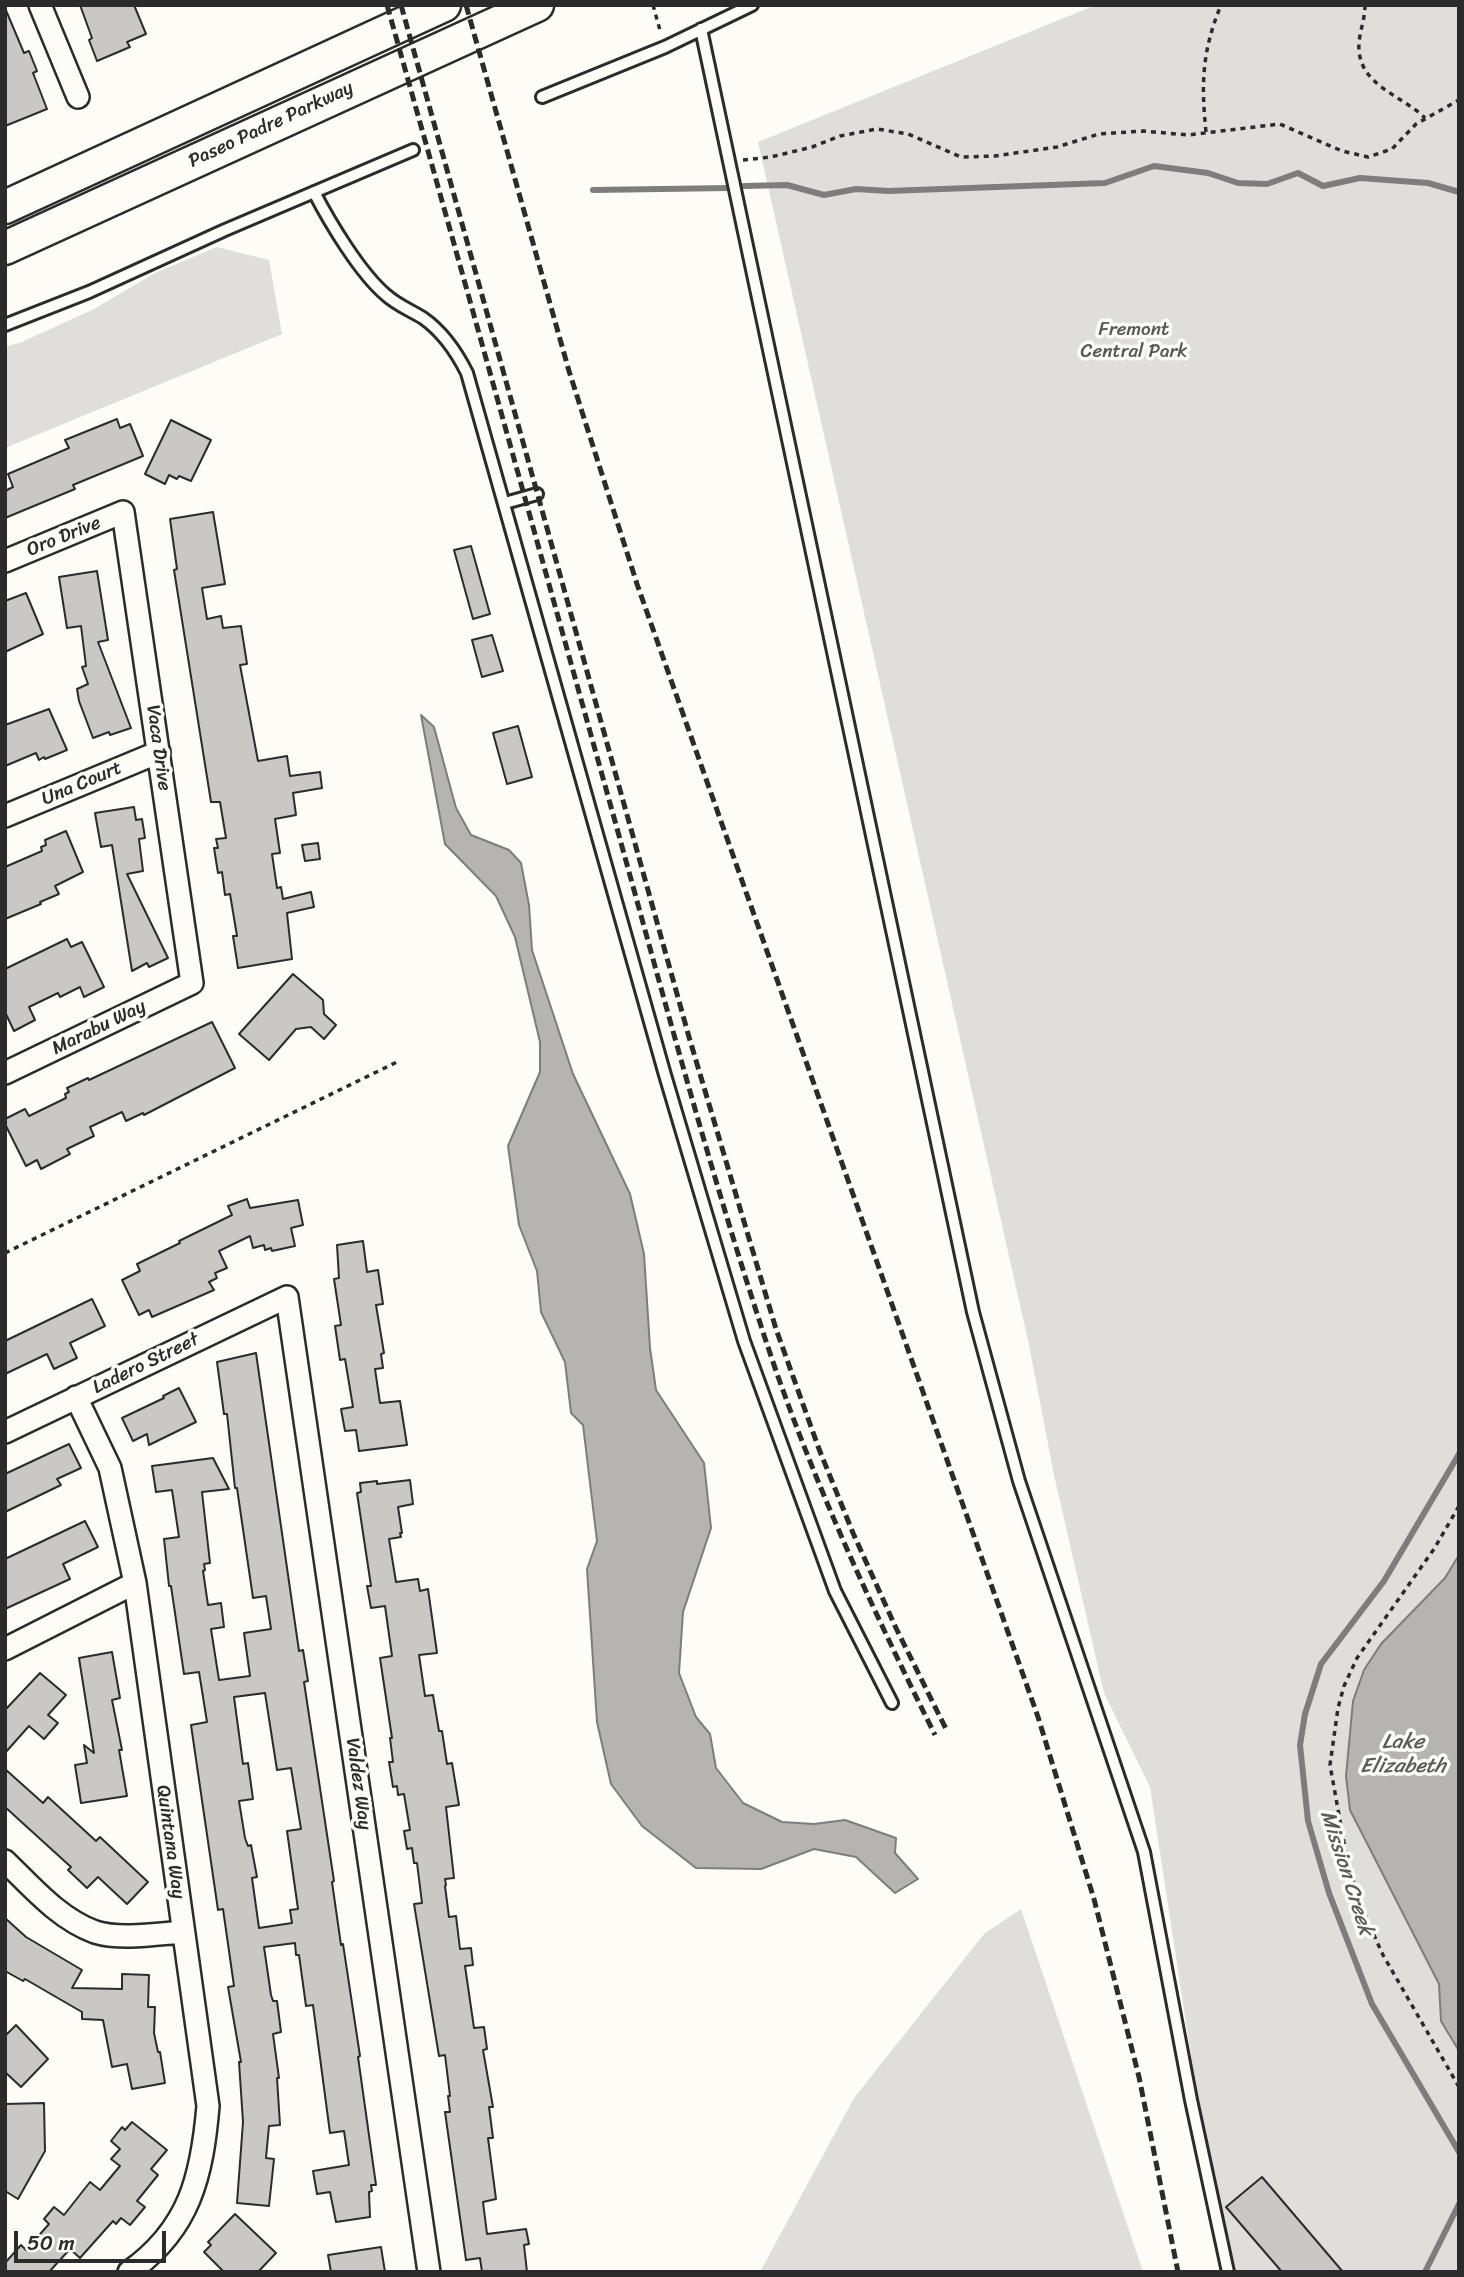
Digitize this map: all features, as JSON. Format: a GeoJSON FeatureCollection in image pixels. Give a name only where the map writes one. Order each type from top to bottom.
{"type":"FeatureCollection","features":[{"type":"Feature","properties":{"kind":"main road","name":"Paseo Padre Parkway"},"geometry":{"type":"LineString","coordinates":[[5,207],[444,5]]}},
{"type":"Feature","properties":{"kind":"main road","name":"Paseo Padre Parkway"},"geometry":{"type":"LineString","coordinates":[[5,247],[537,5]]}},
{"type":"Feature","properties":{"kind":"street"},"geometry":{"type":"LineString","coordinates":[[40,5],[78,97]]}},
{"type":"Feature","properties":{"kind":"street","name":"Oro Drive"},"geometry":{"type":"LineString","coordinates":[[5,561],[123,512]]}},
{"type":"Feature","properties":{"kind":"street","name":"Vaca Drive"},"geometry":{"type":"LineString","coordinates":[[123,512],[192,983]]}},
{"type":"Feature","properties":{"kind":"street","name":"Una Court"},"geometry":{"type":"LineString","coordinates":[[5,816],[159,752]]}},
{"type":"Feature","properties":{"kind":"street","name":"Marabu Way"},"geometry":{"type":"LineString","coordinates":[[5,1073],[192,983]]}},
{"type":"Feature","properties":{"kind":"street","name":"Ladero Street"},"geometry":{"type":"LineString","coordinates":[[5,1432],[287,1297]]}},
{"type":"Feature","properties":{"kind":"street","name":"Valdez Way"},"geometry":{"type":"LineString","coordinates":[[287,1297],[429,2272]]}},
{"type":"Feature","properties":{"kind":"street","name":"Quintana Way"},"geometry":{"type":"LineString","coordinates":[[76,1398],[110,1468],[135,1583],[208,2106],[204,2143],[193,2192],[182,2217],[151,2256],[129,2272]]}},
{"type":"Feature","properties":{"kind":"street"},"geometry":{"type":"LineString","coordinates":[[5,1649],[135,1583]]}},
{"type":"Feature","properties":{"kind":"street"},"geometry":{"type":"LineString","coordinates":[[5,1861],[57,1910],[96,1932],[137,1936],[183,1932]]}},
{"type":"Feature","properties":{"kind":"lane"},"geometry":{"type":"LineString","coordinates":[[542,97],[665,47],[751,5]]}},
{"type":"Feature","properties":{"kind":"lane"},"geometry":{"type":"LineString","coordinates":[[701,29],[973,1312],[1019,1481],[1144,1852],[1191,2101],[1228,2272]]}},
{"type":"Feature","properties":{"kind":"lane"},"geometry":{"type":"LineString","coordinates":[[5,325],[89,292],[413,150]]}},
{"type":"Feature","properties":{"kind":"lane"},"geometry":{"type":"LineString","coordinates":[[314,192],[330,221],[376,286],[436,329],[458,356],[472,389],[665,1075],[744,1341],[835,1591],[892,1703]]}},
{"type":"Feature","properties":{"kind":"lane"},"geometry":{"type":"LineString","coordinates":[[505,503],[537,494]]}},
{"type":"Feature","properties":{"kind":"path"},"geometry":{"type":"LineString","coordinates":[[653,5],[665,47]]}},
{"type":"Feature","properties":{"kind":"path"},"geometry":{"type":"LineString","coordinates":[[1206,132],[1202,75],[1206,50],[1221,5]]}},
{"type":"Feature","properties":{"kind":"path"},"geometry":{"type":"LineString","coordinates":[[1365,5],[1359,45],[1362,64],[1371,78],[1425,118]]}},
{"type":"Feature","properties":{"kind":"path"},"geometry":{"type":"LineString","coordinates":[[731,161],[771,157],[812,147],[840,135],[877,129],[908,134],[961,157],[995,156],[1057,147],[1099,134],[1143,131],[1174,135],[1280,124],[1342,151],[1367,157],[1392,149],[1416,124],[1459,100]]}},
{"type":"Feature","properties":{"kind":"path"},"geometry":{"type":"LineString","coordinates":[[5,1253],[397,1062]]}},
{"type":"Feature","properties":{"kind":"path"},"geometry":{"type":"LineString","coordinates":[[1459,1506],[1434,1549],[1357,1658],[1344,1686],[1338,1708],[1330,1765],[1348,1864],[1364,1913],[1382,1955],[1459,2087]]}},
{"type":"Feature","properties":{"kind":"green space","name":"Fremont Central Park"},"geometry":{"type":"Polygon","coordinates":[[[1096,5],[1459,5],[1459,2272],[1235,2272],[1213,2200],[1150,1787],[1104,1693],[1054,1475],[1029,1345],[758,142],[1096,5]]]}},
{"type":"Feature","properties":{"kind":"green space"},"geometry":{"type":"Polygon","coordinates":[[[217,247],[269,260],[282,334],[5,448],[5,347],[94,309],[155,273],[217,247]]]}},
{"type":"Feature","properties":{"kind":"green space"},"geometry":{"type":"Polygon","coordinates":[[[1021,1909],[1143,2272],[760,2272],[854,2098],[984,1934],[1021,1909]]]}},
{"type":"Feature","properties":{"kind":"water"},"geometry":{"type":"Polygon","coordinates":[[[421,715],[434,727],[456,808],[471,835],[509,850],[521,863],[529,905],[532,950],[573,1074],[630,1194],[644,1254],[650,1348],[656,1390],[704,1463],[711,1528],[683,1612],[679,1673],[696,1717],[710,1734],[716,1768],[743,1803],[782,1822],[814,1824],[845,1820],[896,1838],[895,1853],[918,1879],[895,1893],[856,1857],[814,1849],[761,1869],[696,1868],[642,1826],[611,1784],[597,1722],[587,1569],[597,1541],[583,1425],[571,1413],[565,1362],[541,1312],[537,1271],[519,1225],[508,1146],[540,1072],[540,1042],[515,937],[496,896],[445,844],[421,715]]]}},
{"type":"Feature","properties":{"kind":"water","name":"Lake Elizabeth"},"geometry":{"type":"Polygon","coordinates":[[[1459,1555],[1459,2051],[1441,2021],[1439,1984],[1350,1810],[1346,1776],[1353,1701],[1364,1670],[1381,1644],[1445,1578],[1459,1555]]]}},
{"type":"Feature","properties":{"kind":"building"},"geometry":{"type":"Polygon","coordinates":[[[80,5],[134,5],[146,34],[127,42],[130,47],[97,61],[80,5]]]}},
{"type":"Feature","properties":{"kind":"building"},"geometry":{"type":"Polygon","coordinates":[[[5,8],[24,53],[29,51],[37,71],[33,73],[47,109],[5,126],[5,8]]]}},
{"type":"Feature","properties":{"kind":"building"},"geometry":{"type":"Polygon","coordinates":[[[117,419],[120,428],[130,424],[143,456],[73,485],[75,489],[5,518],[5,491],[13,487],[8,474],[69,448],[65,440],[117,419]]]}},
{"type":"Feature","properties":{"kind":"building"},"geometry":{"type":"Polygon","coordinates":[[[171,420],[211,440],[191,481],[169,475],[165,484],[145,474],[171,420]]]}},
{"type":"Feature","properties":{"kind":"building"},"geometry":{"type":"Polygon","coordinates":[[[213,512],[225,584],[202,588],[207,619],[221,616],[223,628],[241,626],[247,664],[240,665],[258,761],[287,756],[290,776],[320,772],[322,788],[293,793],[296,815],[275,819],[280,853],[272,854],[277,888],[281,887],[283,899],[311,892],[314,907],[287,913],[292,959],[238,968],[233,936],[237,936],[230,894],[225,895],[222,872],[218,873],[214,848],[218,848],[216,839],[226,838],[220,802],[211,802],[174,570],[177,569],[170,519],[213,512]]]}},
{"type":"Feature","properties":{"kind":"building"},"geometry":{"type":"Polygon","coordinates":[[[471,546],[490,614],[473,619],[454,550],[471,546]]]}},
{"type":"Feature","properties":{"kind":"building"},"geometry":{"type":"Polygon","coordinates":[[[97,571],[108,640],[98,642],[131,728],[93,738],[77,689],[88,684],[82,667],[86,666],[81,626],[67,628],[59,577],[97,571]]]}},
{"type":"Feature","properties":{"kind":"building"},"geometry":{"type":"Polygon","coordinates":[[[26,593],[43,634],[5,652],[5,601],[26,593]]]}},
{"type":"Feature","properties":{"kind":"building"},"geometry":{"type":"Polygon","coordinates":[[[492,635],[503,671],[482,677],[472,640],[492,635]]]}},
{"type":"Feature","properties":{"kind":"building"},"geometry":{"type":"Polygon","coordinates":[[[49,709],[67,750],[39,760],[36,753],[5,766],[5,725],[49,709]]]}},
{"type":"Feature","properties":{"kind":"building"},"geometry":{"type":"Polygon","coordinates":[[[518,726],[532,777],[507,784],[493,733],[518,726]]]}},
{"type":"Feature","properties":{"kind":"building"},"geometry":{"type":"Polygon","coordinates":[[[134,807],[136,820],[142,819],[145,838],[139,839],[143,871],[127,874],[168,958],[149,967],[147,963],[132,971],[112,845],[101,847],[95,813],[134,807]]]}},
{"type":"Feature","properties":{"kind":"building"},"geometry":{"type":"Polygon","coordinates":[[[66,831],[83,872],[55,886],[59,894],[5,919],[5,867],[42,851],[41,847],[46,845],[45,840],[66,831]]]}},
{"type":"Feature","properties":{"kind":"building"},"geometry":{"type":"Polygon","coordinates":[[[318,843],[320,859],[305,861],[302,845],[318,843]]]}},
{"type":"Feature","properties":{"kind":"building"},"geometry":{"type":"Polygon","coordinates":[[[67,939],[71,947],[82,942],[104,987],[84,997],[80,987],[60,997],[58,993],[29,1007],[35,1020],[14,1031],[5,1012],[5,969],[67,939]]]}},
{"type":"Feature","properties":{"kind":"building"},"geometry":{"type":"Polygon","coordinates":[[[293,974],[323,1000],[324,1014],[336,1025],[324,1039],[311,1027],[296,1029],[269,1060],[239,1034],[293,974]]]}},
{"type":"Feature","properties":{"kind":"building"},"geometry":{"type":"Polygon","coordinates":[[[212,1022],[235,1068],[144,1115],[143,1113],[126,1121],[122,1112],[90,1127],[94,1136],[67,1149],[70,1154],[41,1169],[37,1160],[26,1166],[5,1119],[25,1109],[29,1116],[66,1098],[65,1094],[69,1092],[67,1088],[212,1022]]]}},
{"type":"Feature","properties":{"kind":"building"},"geometry":{"type":"Polygon","coordinates":[[[247,1199],[250,1208],[298,1200],[303,1225],[291,1228],[295,1246],[272,1251],[271,1248],[265,1250],[264,1245],[253,1248],[250,1236],[219,1251],[227,1268],[215,1273],[217,1278],[209,1282],[214,1290],[152,1317],[149,1310],[139,1315],[122,1280],[140,1271],[137,1264],[232,1215],[228,1206],[247,1199]]]}},
{"type":"Feature","properties":{"kind":"building"},"geometry":{"type":"Polygon","coordinates":[[[363,1241],[367,1272],[378,1270],[383,1304],[376,1305],[384,1353],[381,1354],[383,1368],[375,1369],[380,1403],[400,1401],[407,1445],[359,1451],[356,1430],[345,1431],[341,1409],[353,1407],[345,1359],[340,1360],[335,1326],[341,1325],[334,1279],[339,1278],[337,1245],[363,1241]]]}},
{"type":"Feature","properties":{"kind":"building"},"geometry":{"type":"Polygon","coordinates":[[[92,1299],[105,1326],[70,1343],[77,1358],[54,1369],[47,1354],[5,1374],[5,1341],[92,1299]]]}},
{"type":"Feature","properties":{"kind":"building"},"geometry":{"type":"Polygon","coordinates":[[[256,1353],[299,1651],[303,1650],[308,1681],[304,1682],[341,1945],[343,1944],[360,2056],[358,2057],[376,2185],[371,2185],[372,2191],[369,2192],[370,2217],[336,2222],[330,2192],[317,2194],[313,2171],[349,2165],[344,2131],[330,2133],[313,2005],[306,2006],[295,1943],[264,1947],[271,1995],[273,2001],[277,2001],[281,2032],[273,2034],[279,2078],[280,2125],[269,2126],[266,2158],[274,2159],[269,2206],[237,2203],[243,2122],[241,2062],[228,1987],[234,1986],[223,1909],[218,1910],[191,1725],[207,1722],[199,1672],[184,1674],[169,1586],[164,1539],[179,1537],[172,1490],[156,1492],[152,1466],[213,1458],[229,1489],[202,1492],[210,1563],[204,1564],[203,1571],[208,1605],[221,1603],[224,1627],[211,1629],[219,1680],[250,1676],[244,1633],[271,1629],[266,1596],[253,1598],[217,1362],[256,1353]],[[265,1693],[234,1697],[243,1764],[248,1763],[253,1799],[239,1801],[245,1838],[248,1846],[251,1845],[257,1877],[252,1878],[259,1928],[292,1923],[290,1910],[298,1909],[287,1831],[301,1829],[291,1768],[277,1770],[265,1693]]]}},
{"type":"Feature","properties":{"kind":"building"},"geometry":{"type":"Polygon","coordinates":[[[179,1388],[196,1422],[149,1445],[147,1434],[133,1441],[122,1418],[179,1388]]]}},
{"type":"Feature","properties":{"kind":"building"},"geometry":{"type":"Polygon","coordinates":[[[69,1444],[81,1468],[57,1479],[61,1485],[5,1512],[5,1474],[69,1444]]]}},
{"type":"Feature","properties":{"kind":"building"},"geometry":{"type":"Polygon","coordinates":[[[410,1480],[413,1504],[398,1507],[401,1537],[389,1539],[396,1582],[418,1579],[420,1591],[428,1589],[437,1653],[419,1655],[425,1696],[433,1695],[447,1764],[452,1763],[459,1805],[446,1807],[454,1878],[445,1879],[445,1886],[449,1917],[456,1916],[460,1949],[471,1948],[473,1965],[465,1966],[474,2028],[484,2027],[487,2049],[483,2050],[493,2107],[489,2107],[493,2138],[488,2138],[496,2199],[483,2202],[487,2234],[526,2229],[529,2244],[524,2245],[527,2272],[482,2272],[480,2258],[466,2260],[445,2112],[450,2112],[450,2096],[445,2055],[439,2056],[414,1904],[422,1903],[417,1863],[414,1863],[412,1848],[407,1849],[404,1831],[410,1830],[404,1794],[398,1795],[397,1786],[393,1787],[389,1762],[393,1762],[392,1738],[380,1658],[392,1656],[385,1606],[371,1608],[367,1586],[371,1586],[357,1493],[361,1492],[360,1483],[410,1480]]]}},
{"type":"Feature","properties":{"kind":"building"},"geometry":{"type":"Polygon","coordinates":[[[85,1521],[98,1547],[63,1564],[70,1579],[5,1609],[5,1559],[85,1521]]]}},
{"type":"Feature","properties":{"kind":"building"},"geometry":{"type":"Polygon","coordinates":[[[112,1652],[120,1698],[112,1700],[122,1750],[119,1750],[127,1796],[81,1803],[75,1765],[87,1763],[84,1745],[94,1753],[79,1658],[112,1652]]]}},
{"type":"Feature","properties":{"kind":"building"},"geometry":{"type":"Polygon","coordinates":[[[40,1673],[66,1695],[48,1715],[58,1723],[44,1739],[29,1726],[5,1753],[5,1710],[40,1673]]]}},
{"type":"Feature","properties":{"kind":"building"},"geometry":{"type":"Polygon","coordinates":[[[5,1769],[43,1803],[48,1797],[96,1841],[100,1837],[148,1882],[127,1904],[98,1877],[87,1888],[68,1870],[71,1867],[5,1807],[5,1769]]]}},
{"type":"Feature","properties":{"kind":"building"},"geometry":{"type":"Polygon","coordinates":[[[5,1918],[26,1937],[82,1970],[72,1988],[122,1989],[122,1974],[149,1975],[148,2007],[155,2007],[154,2033],[165,2083],[132,2089],[127,2064],[112,2067],[103,2020],[82,2019],[82,2012],[25,1979],[23,1981],[5,1971],[5,1918]]]}},
{"type":"Feature","properties":{"kind":"building"},"geometry":{"type":"Polygon","coordinates":[[[16,2025],[48,2059],[21,2087],[5,2072],[5,2036],[16,2025]]]}},
{"type":"Feature","properties":{"kind":"building"},"geometry":{"type":"Polygon","coordinates":[[[44,2103],[45,2151],[18,2199],[5,2191],[5,2104],[44,2103]]]}},
{"type":"Feature","properties":{"kind":"building"},"geometry":{"type":"Polygon","coordinates":[[[132,2122],[167,2150],[151,2169],[158,2175],[137,2201],[145,2207],[130,2225],[121,2218],[116,2224],[113,2221],[80,2258],[70,2249],[49,2272],[5,2272],[5,2263],[21,2245],[26,2250],[49,2224],[44,2219],[54,2207],[64,2215],[90,2182],[100,2190],[120,2166],[111,2159],[120,2149],[111,2141],[122,2127],[125,2130],[132,2122]]]}},
{"type":"Feature","properties":{"kind":"building"},"geometry":{"type":"Polygon","coordinates":[[[1262,2177],[1343,2272],[1282,2272],[1226,2207],[1262,2177]]]}},
{"type":"Feature","properties":{"kind":"building"},"geometry":{"type":"Polygon","coordinates":[[[235,2214],[276,2253],[258,2272],[224,2272],[204,2252],[211,2245],[208,2242],[235,2214]]]}},
{"type":"Feature","properties":{"kind":"building"},"geometry":{"type":"Polygon","coordinates":[[[381,2247],[385,2272],[331,2272],[328,2255],[381,2247]]]}},
{"type":"Feature","properties":{"kind":"waterway"},"geometry":{"type":"LineString","coordinates":[[744,186],[787,185],[824,195],[856,189],[888,191],[1105,183],[1154,166],[1208,173],[1238,183],[1267,184],[1298,173],[1323,186],[1360,178],[1428,183],[1459,192]]}},
{"type":"Feature","properties":{"kind":"waterway"},"geometry":{"type":"LineString","coordinates":[[593,190],[730,188]]}},
{"type":"Feature","properties":{"kind":"waterway","name":"Mission Creek"},"geometry":{"type":"LineString","coordinates":[[1459,1454],[1384,1581],[1321,1664],[1305,1714],[1300,1745],[1308,1821],[1329,1893],[1372,2004],[1459,2152]]}},
{"type":"Feature","properties":{"kind":"waterway","name":"Mission Creek"},"geometry":{"type":"LineString","coordinates":[[1425,2272],[1459,2204]]}},
{"type":"Feature","properties":{"kind":"railway"},"geometry":{"type":"LineString","coordinates":[[387,5],[685,1074],[742,1268],[781,1384],[820,1486],[864,1587],[935,1735]]}},
{"type":"Feature","properties":{"kind":"railway"},"geometry":{"type":"LineString","coordinates":[[401,5],[689,1037],[776,1329],[819,1449],[853,1533],[946,1729]]}},
{"type":"Feature","properties":{"kind":"railway"},"geometry":{"type":"LineString","coordinates":[[466,5],[569,371],[637,584],[1038,1717],[1094,1899],[1139,2077],[1178,2272]]}}]}
